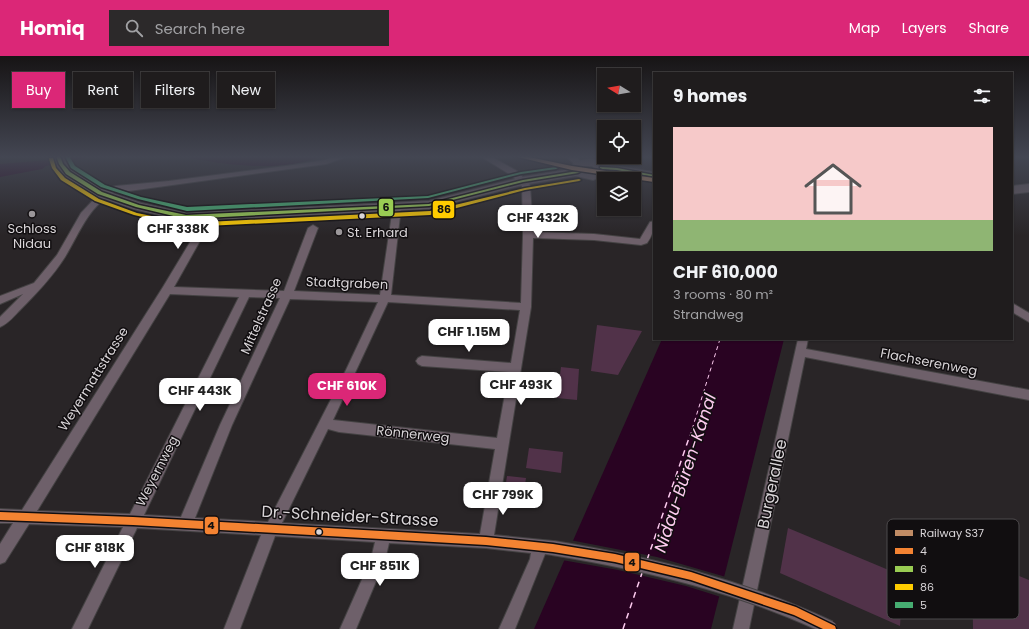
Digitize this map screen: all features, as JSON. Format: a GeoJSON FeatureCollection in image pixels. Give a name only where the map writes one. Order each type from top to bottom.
{"type":"FeatureCollection","features":[{"type":"Feature","properties":{"kind":"main road"},"geometry":{"type":"LineString","coordinates":[[84,183],[102,194],[126,203],[186,217],[429,205],[516,183]]}},
{"type":"Feature","properties":{"kind":"main road"},"geometry":{"type":"LineString","coordinates":[[1013,190],[1029,188]]}},
{"type":"Feature","properties":{"kind":"street"},"geometry":{"type":"LineString","coordinates":[[0,323],[24,300],[61,256],[90,205],[102,194],[116,189],[178,183]]}},
{"type":"Feature","properties":{"kind":"street"},"geometry":{"type":"LineString","coordinates":[[486,541],[526,307],[528,235],[527,190],[524,183]]}},
{"type":"Feature","properties":{"kind":"street"},"geometry":{"type":"LineString","coordinates":[[232,629],[271,530],[352,370],[385,298],[397,207]]}},
{"type":"Feature","properties":{"kind":"street","name":"Weyermattstrasse"},"geometry":{"type":"LineString","coordinates":[[0,557],[167,290],[210,216]]}},
{"type":"Feature","properties":{"kind":"street"},"geometry":{"type":"LineString","coordinates":[[528,235],[594,237],[640,242],[644,241],[653,226]]}},
{"type":"Feature","properties":{"kind":"street","name":"Mittelstrasse"},"geometry":{"type":"LineString","coordinates":[[185,525],[226,425],[286,295],[313,228]]}},
{"type":"Feature","properties":{"kind":"street"},"geometry":{"type":"LineString","coordinates":[[0,300],[37,285]]}},
{"type":"Feature","properties":{"kind":"street","name":"Stadtgraben"},"geometry":{"type":"LineString","coordinates":[[167,290],[385,298],[526,307]]}},
{"type":"Feature","properties":{"kind":"street","name":"Weyernweg"},"geometry":{"type":"LineString","coordinates":[[80,629],[246,293]]}},
{"type":"Feature","properties":{"kind":"street"},"geometry":{"type":"LineString","coordinates":[[1013,309],[1029,318]]}},
{"type":"Feature","properties":{"kind":"street","name":"Burgerallee"},"geometry":{"type":"LineString","coordinates":[[741,629],[803,340]]}},
{"type":"Feature","properties":{"kind":"street","name":"Flachserenweg"},"geometry":{"type":"LineString","coordinates":[[800,352],[1029,395]]}},
{"type":"Feature","properties":{"kind":"street"},"geometry":{"type":"LineString","coordinates":[[422,361],[515,368]]}},
{"type":"Feature","properties":{"kind":"street","name":"Rönnerweg"},"geometry":{"type":"LineString","coordinates":[[325,423],[339,426],[502,444]]}},
{"type":"Feature","properties":{"kind":"street","name":"Dr.-Schneider-Strasse"},"geometry":{"type":"LineString","coordinates":[[0,516],[133,521],[486,541],[546,547],[615,558],[690,576],[796,611],[831,628]]}},
{"type":"Feature","properties":{"kind":"street"},"geometry":{"type":"LineString","coordinates":[[348,629],[378,560],[384,536]]}},
{"type":"Feature","properties":{"kind":"street"},"geometry":{"type":"LineString","coordinates":[[507,629],[537,559],[546,547]]}},
{"type":"Feature","properties":{"kind":"shaded area"},"geometry":{"type":"Polygon","coordinates":[[[597,325],[642,331],[618,375],[591,371],[597,325]]]}},
{"type":"Feature","properties":{"kind":"shaded area"},"geometry":{"type":"Polygon","coordinates":[[[561,367],[579,369],[577,400],[557,398],[561,367]]]}},
{"type":"Feature","properties":{"kind":"shaded area"},"geometry":{"type":"Polygon","coordinates":[[[529,448],[563,452],[561,473],[526,468],[529,448]]]}},
{"type":"Feature","properties":{"kind":"shaded area"},"geometry":{"type":"Polygon","coordinates":[[[507,476],[526,478],[523,499],[504,496],[507,476]]]}},
{"type":"Feature","properties":{"kind":"shaded area"},"geometry":{"type":"Polygon","coordinates":[[[788,528],[887,569],[887,619],[900,619],[900,626],[780,573],[788,528]]]}},
{"type":"Feature","properties":{"kind":"shaded area"},"geometry":{"type":"Polygon","coordinates":[[[1019,576],[1029,580],[1029,629],[973,629],[973,619],[1019,619],[1019,576]]]}},
{"type":"Feature","properties":{"kind":"water","name":"Nidau-Büren-Kanal"},"geometry":{"type":"Polygon","coordinates":[[[662,340],[784,340],[711,629],[534,629],[662,340]]]}},
{"type":"Feature","properties":{"kind":"pier"},"geometry":{"type":"Polygon","coordinates":[[[570,540],[657,557],[726,577],[721,597],[686,586],[618,570],[562,560],[570,540]]]}},
{"type":"Feature","properties":{"kind":"ferry route"},"geometry":{"type":"LineString","coordinates":[[690,436],[720,340]]}},
{"type":"Feature","properties":{"kind":"ferry route"},"geometry":{"type":"LineString","coordinates":[[647,560],[690,435]]}},
{"type":"Feature","properties":{"kind":"ferry route"},"geometry":{"type":"LineString","coordinates":[[623,629],[642,573]]}},
{"type":"Feature","properties":{"kind":"transit line","name":"86"},"geometry":{"type":"LineString","coordinates":[[69,183],[97,200],[136,214],[186,225],[430,213],[525,189],[563,183]]}},
{"type":"Feature","properties":{"kind":"transit line","name":"6"},"geometry":{"type":"LineString","coordinates":[[84,183],[100,193],[138,206],[186,217],[429,205],[516,183]]}},
{"type":"Feature","properties":{"kind":"transit line","name":"5"},"geometry":{"type":"LineString","coordinates":[[98,183],[103,186],[140,198],[187,209],[428,197],[483,183]]}},
{"type":"Feature","properties":{"kind":"transit line","name":"4"},"geometry":{"type":"LineString","coordinates":[[0,516],[133,521],[486,541],[553,548],[615,558],[691,576],[796,611],[832,629]]}},
{"type":"Feature","properties":{"kind":"place","name":"Schloss Nidau"},"geometry":{"type":"Point","coordinates":[32,214]}},
{"type":"Feature","properties":{"kind":"place","name":"St. Erhard"},"geometry":{"type":"Point","coordinates":[339,232]}}]}
